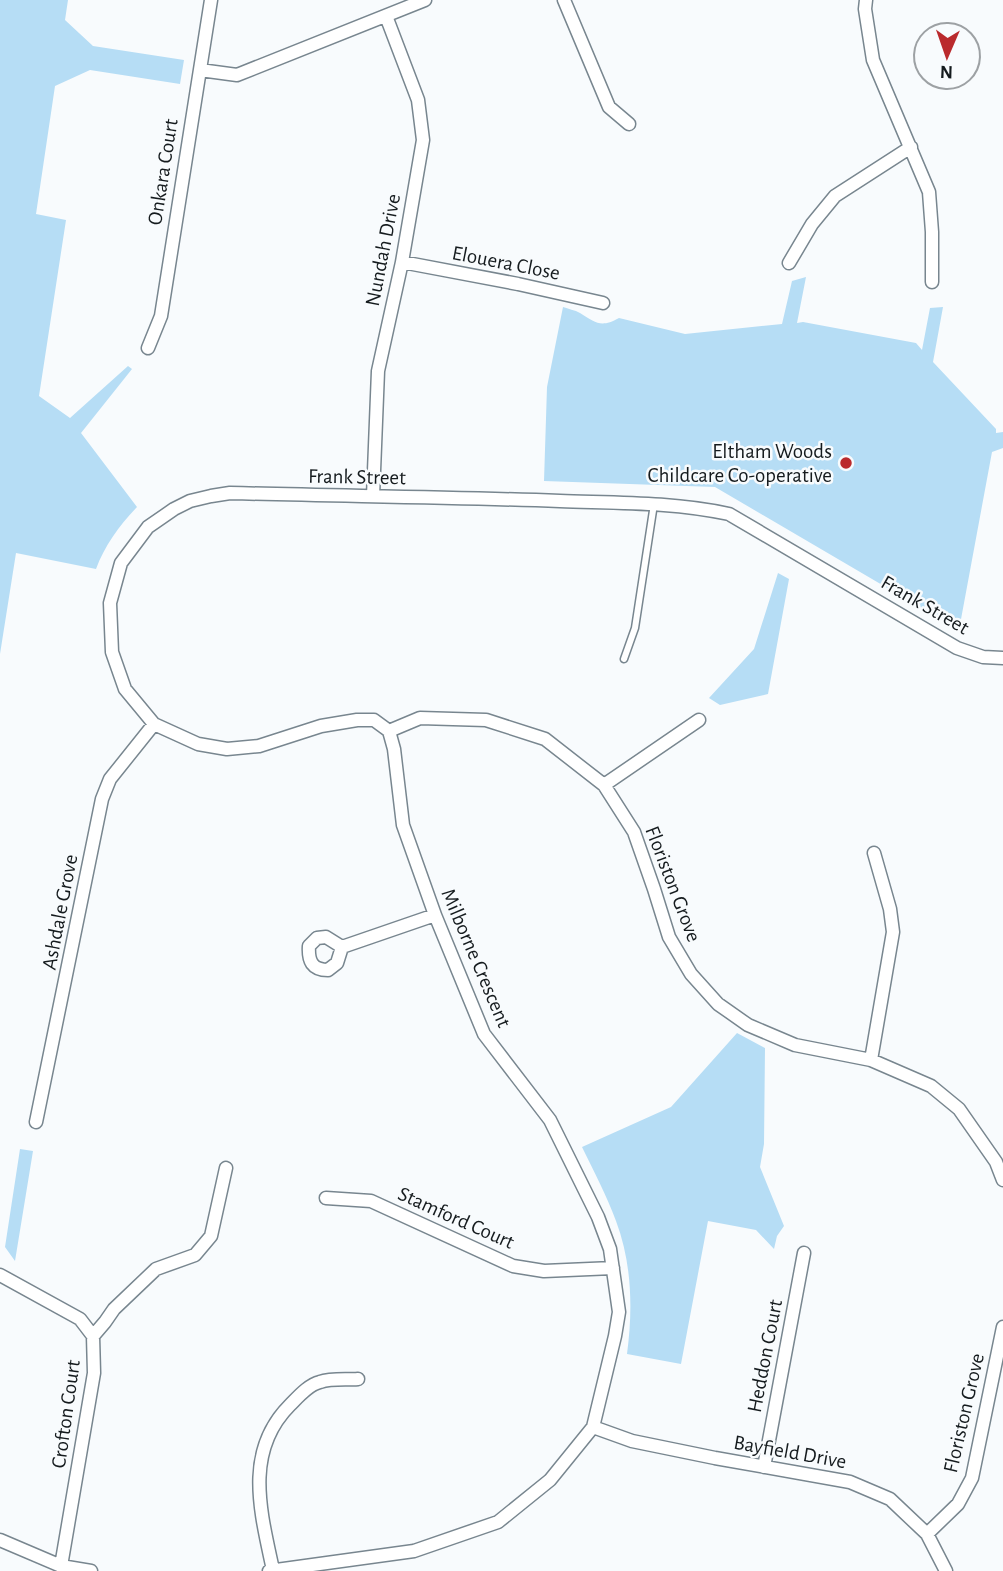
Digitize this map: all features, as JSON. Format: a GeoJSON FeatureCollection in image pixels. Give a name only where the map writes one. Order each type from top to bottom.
{"type":"FeatureCollection","features":[{"type":"Feature","properties":{"kind":"street","name":"Onkara Court"},"geometry":{"type":"LineString","coordinates":[[148,348],[161,316],[211,0]]}},
{"type":"Feature","properties":{"kind":"street"},"geometry":{"type":"LineString","coordinates":[[200,69],[237,75],[425,0]]}},
{"type":"Feature","properties":{"kind":"street"},"geometry":{"type":"LineString","coordinates":[[564,0],[609,107],[629,124]]}},
{"type":"Feature","properties":{"kind":"street"},"geometry":{"type":"LineString","coordinates":[[866,0],[873,60],[929,192],[932,282]]}},
{"type":"Feature","properties":{"kind":"street","name":"Nundah Drive"},"geometry":{"type":"LineString","coordinates":[[373,496],[378,371],[402,262],[423,140],[418,100],[386,16]]}},
{"type":"Feature","properties":{"kind":"street"},"geometry":{"type":"LineString","coordinates":[[789,263],[812,224],[835,196],[911,148]]}},
{"type":"Feature","properties":{"kind":"street","name":"Elouera Close"},"geometry":{"type":"LineString","coordinates":[[402,262],[603,303]]}},
{"type":"Feature","properties":{"kind":"street","name":"Frank Street"},"geometry":{"type":"LineString","coordinates":[[389,731],[374,720],[358,720],[321,726],[258,746],[227,749],[198,744],[154,724],[125,689],[111,652],[110,603],[121,563],[148,527],[174,509],[190,501],[230,493],[654,504],[697,508],[729,514],[957,648],[983,657],[1003,658]]}},
{"type":"Feature","properties":{"kind":"street","name":"Floriston Grove"},"geometry":{"type":"LineString","coordinates":[[389,731],[420,718],[486,720],[545,739],[604,785],[634,832],[669,937],[691,974],[718,1003],[748,1025],[795,1045],[871,1060],[932,1086],[959,1109],[1000,1160],[1003,1180]]}},
{"type":"Feature","properties":{"kind":"street"},"geometry":{"type":"LineString","coordinates":[[604,785],[699,720]]}},
{"type":"Feature","properties":{"kind":"street","name":"Ashdale Grove"},"geometry":{"type":"LineString","coordinates":[[36,1122],[102,799],[110,779],[154,724]]}},
{"type":"Feature","properties":{"kind":"street","name":"Milborne Crescent"},"geometry":{"type":"LineString","coordinates":[[271,1571],[414,1551],[498,1522],[550,1480],[593,1427],[619,1312],[610,1249],[598,1217],[550,1120],[484,1034],[435,915],[403,825],[394,749],[389,731]]}},
{"type":"Feature","properties":{"kind":"street"},"geometry":{"type":"LineString","coordinates":[[871,1060],[893,932],[890,909],[874,853]]}},
{"type":"Feature","properties":{"kind":"street"},"geometry":{"type":"LineString","coordinates":[[342,947],[435,915]]}},
{"type":"Feature","properties":{"kind":"street"},"geometry":{"type":"LineString","coordinates":[[93,1336],[114,1309],[156,1269],[195,1255],[211,1236],[226,1168]]}},
{"type":"Feature","properties":{"kind":"street","name":"Stamford Court"},"geometry":{"type":"LineString","coordinates":[[326,1198],[371,1201],[513,1266],[544,1271],[612,1268]]}},
{"type":"Feature","properties":{"kind":"street","name":"Heddon Court"},"geometry":{"type":"LineString","coordinates":[[764,1467],[804,1253]]}},
{"type":"Feature","properties":{"kind":"street","name":"Crofton Court"},"geometry":{"type":"LineString","coordinates":[[0,1275],[80,1319],[93,1336],[94,1373],[61,1566]]}},
{"type":"Feature","properties":{"kind":"street","name":"Floriston Grove"},"geometry":{"type":"LineString","coordinates":[[927,1534],[958,1503],[972,1478],[1003,1327]]}},
{"type":"Feature","properties":{"kind":"street"},"geometry":{"type":"LineString","coordinates":[[271,1571],[258,1484],[262,1453],[276,1418],[301,1393],[319,1382],[358,1379]]}},
{"type":"Feature","properties":{"kind":"street","name":"Bayfield Drive"},"geometry":{"type":"LineString","coordinates":[[593,1427],[632,1441],[850,1482],[890,1499],[927,1534],[946,1571]]}},
{"type":"Feature","properties":{"kind":"street"},"geometry":{"type":"LineString","coordinates":[[0,1540],[61,1566],[91,1571]]}},
{"type":"Feature","properties":{"kind":"lane"},"geometry":{"type":"LineString","coordinates":[[624,659],[635,628],[654,504]]}},
{"type":"Feature","properties":{"kind":"shaded area"},"geometry":{"type":"Polygon","coordinates":[[[0,0],[68,0],[65,20],[93,46],[184,60],[180,84],[90,70],[55,86],[36,214],[66,220],[39,396],[70,418],[128,366],[132,369],[81,433],[137,507],[113,536],[96,569],[16,553],[0,654],[0,0]]]}},
{"type":"Feature","properties":{"kind":"shaded area"},"geometry":{"type":"Polygon","coordinates":[[[806,277],[797,323],[916,343],[922,350],[930,308],[943,307],[933,362],[996,429],[996,433],[1003,432],[1003,448],[992,452],[959,630],[715,487],[544,481],[547,387],[563,307],[599,323],[608,323],[619,318],[685,334],[782,324],[792,281],[806,277]]]}},
{"type":"Feature","properties":{"kind":"shaded area"},"geometry":{"type":"Polygon","coordinates":[[[778,573],[789,579],[768,694],[720,705],[709,698],[754,649],[778,573]]]}},
{"type":"Feature","properties":{"kind":"shaded area"},"geometry":{"type":"Polygon","coordinates":[[[737,1033],[765,1048],[764,1144],[760,1167],[784,1226],[777,1236],[774,1249],[756,1230],[708,1221],[681,1364],[627,1354],[630,1303],[625,1254],[612,1212],[582,1147],[671,1107],[737,1033]]]}},
{"type":"Feature","properties":{"kind":"shaded area"},"geometry":{"type":"Polygon","coordinates":[[[20,1149],[33,1151],[15,1261],[5,1247],[20,1149]]]}},
{"type":"Feature","properties":{"kind":"place","name":"Eltham Woods Childcare Co-operative"},"geometry":{"type":"Point","coordinates":[846,463]}}]}
